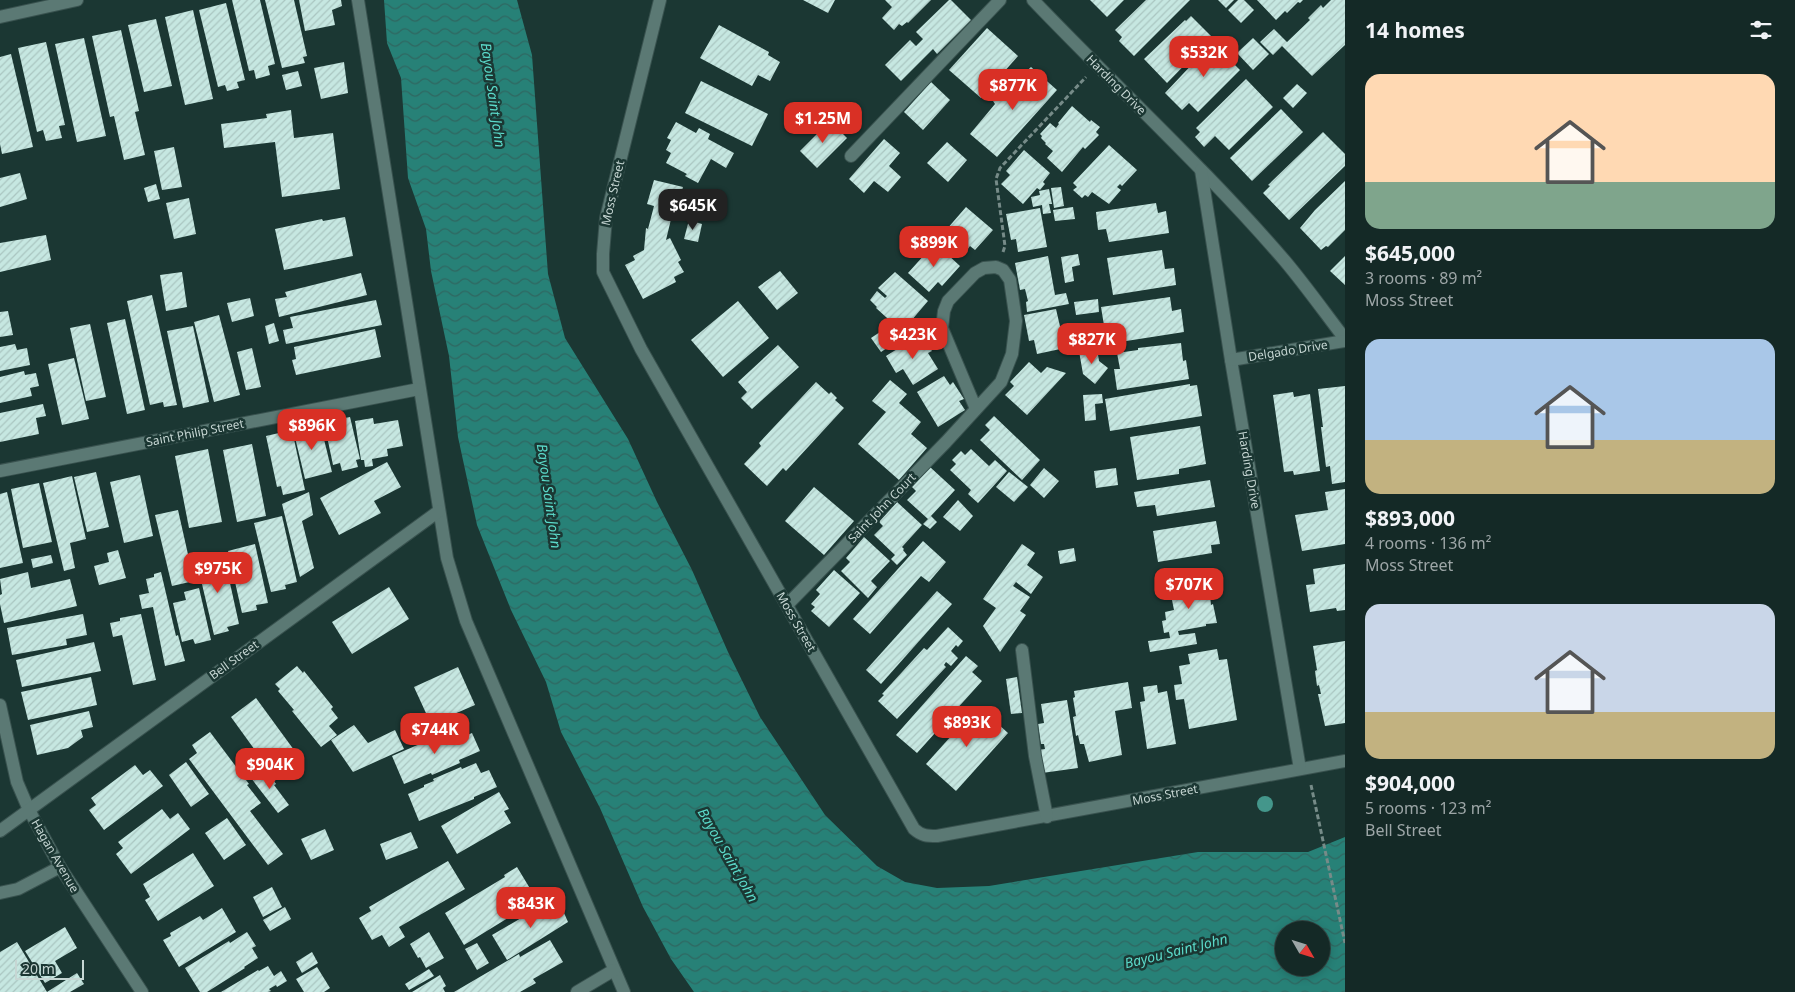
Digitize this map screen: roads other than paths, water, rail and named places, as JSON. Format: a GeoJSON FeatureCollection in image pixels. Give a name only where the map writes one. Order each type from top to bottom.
{"type":"FeatureCollection","features":[{"type":"Feature","properties":{"kind":"street"},"geometry":{"type":"LineString","coordinates":[[0,17],[77,0]]}},
{"type":"Feature","properties":{"kind":"street"},"geometry":{"type":"LineString","coordinates":[[358,0],[447,558],[466,621],[624,992]]}},
{"type":"Feature","properties":{"kind":"street","name":"Moss Street"},"geometry":{"type":"LineString","coordinates":[[660,0],[606,218],[603,272],[642,350],[914,829],[919,834],[936,836],[1345,761]]}},
{"type":"Feature","properties":{"kind":"street"},"geometry":{"type":"LineString","coordinates":[[851,156],[1000,0]]}},
{"type":"Feature","properties":{"kind":"street","name":"Harding Drive"},"geometry":{"type":"LineString","coordinates":[[1033,0],[1096,66],[1201,170],[1286,262],[1345,340]]}},
{"type":"Feature","properties":{"kind":"street","name":"Harding Drive"},"geometry":{"type":"LineString","coordinates":[[1201,170],[1231,360],[1304,769]]}},
{"type":"Feature","properties":{"kind":"street","name":"Saint John Court"},"geometry":{"type":"LineString","coordinates":[[787,605],[976,409],[1001,382],[1012,354],[1016,321],[1010,280],[1003,270],[996,266],[984,268],[975,273],[948,301],[944,311],[942,328],[976,409]]}},
{"type":"Feature","properties":{"kind":"street","name":"Delgado Drive"},"geometry":{"type":"LineString","coordinates":[[1231,360],[1345,340]]}},
{"type":"Feature","properties":{"kind":"street","name":"Saint Philip Street"},"geometry":{"type":"LineString","coordinates":[[0,471],[419,389]]}},
{"type":"Feature","properties":{"kind":"street","name":"Bell Street"},"geometry":{"type":"LineString","coordinates":[[0,831],[439,511]]}},
{"type":"Feature","properties":{"kind":"street"},"geometry":{"type":"LineString","coordinates":[[1022,650],[1035,756],[1047,817]]}},
{"type":"Feature","properties":{"kind":"street","name":"Hagan Avenue"},"geometry":{"type":"LineString","coordinates":[[0,705],[17,782],[29,810],[60,867],[142,992]]}},
{"type":"Feature","properties":{"kind":"street"},"geometry":{"type":"LineString","coordinates":[[0,893],[18,889],[60,867]]}},
{"type":"Feature","properties":{"kind":"street"},"geometry":{"type":"LineString","coordinates":[[577,992],[614,970]]}},
{"type":"Feature","properties":{"kind":"water","name":"Bayou Saint John"},"geometry":{"type":"Polygon","coordinates":[[[384,0],[517,0],[532,55],[548,274],[565,338],[628,439],[657,502],[692,570],[728,652],[760,717],[825,815],[877,866],[905,882],[937,888],[989,886],[1198,852],[1308,852],[1345,837],[1345,992],[694,992],[671,959],[643,907],[600,808],[561,732],[546,682],[511,610],[477,525],[458,437],[449,356],[431,271],[426,229],[408,178],[401,78],[387,43],[384,0]]]}}]}
